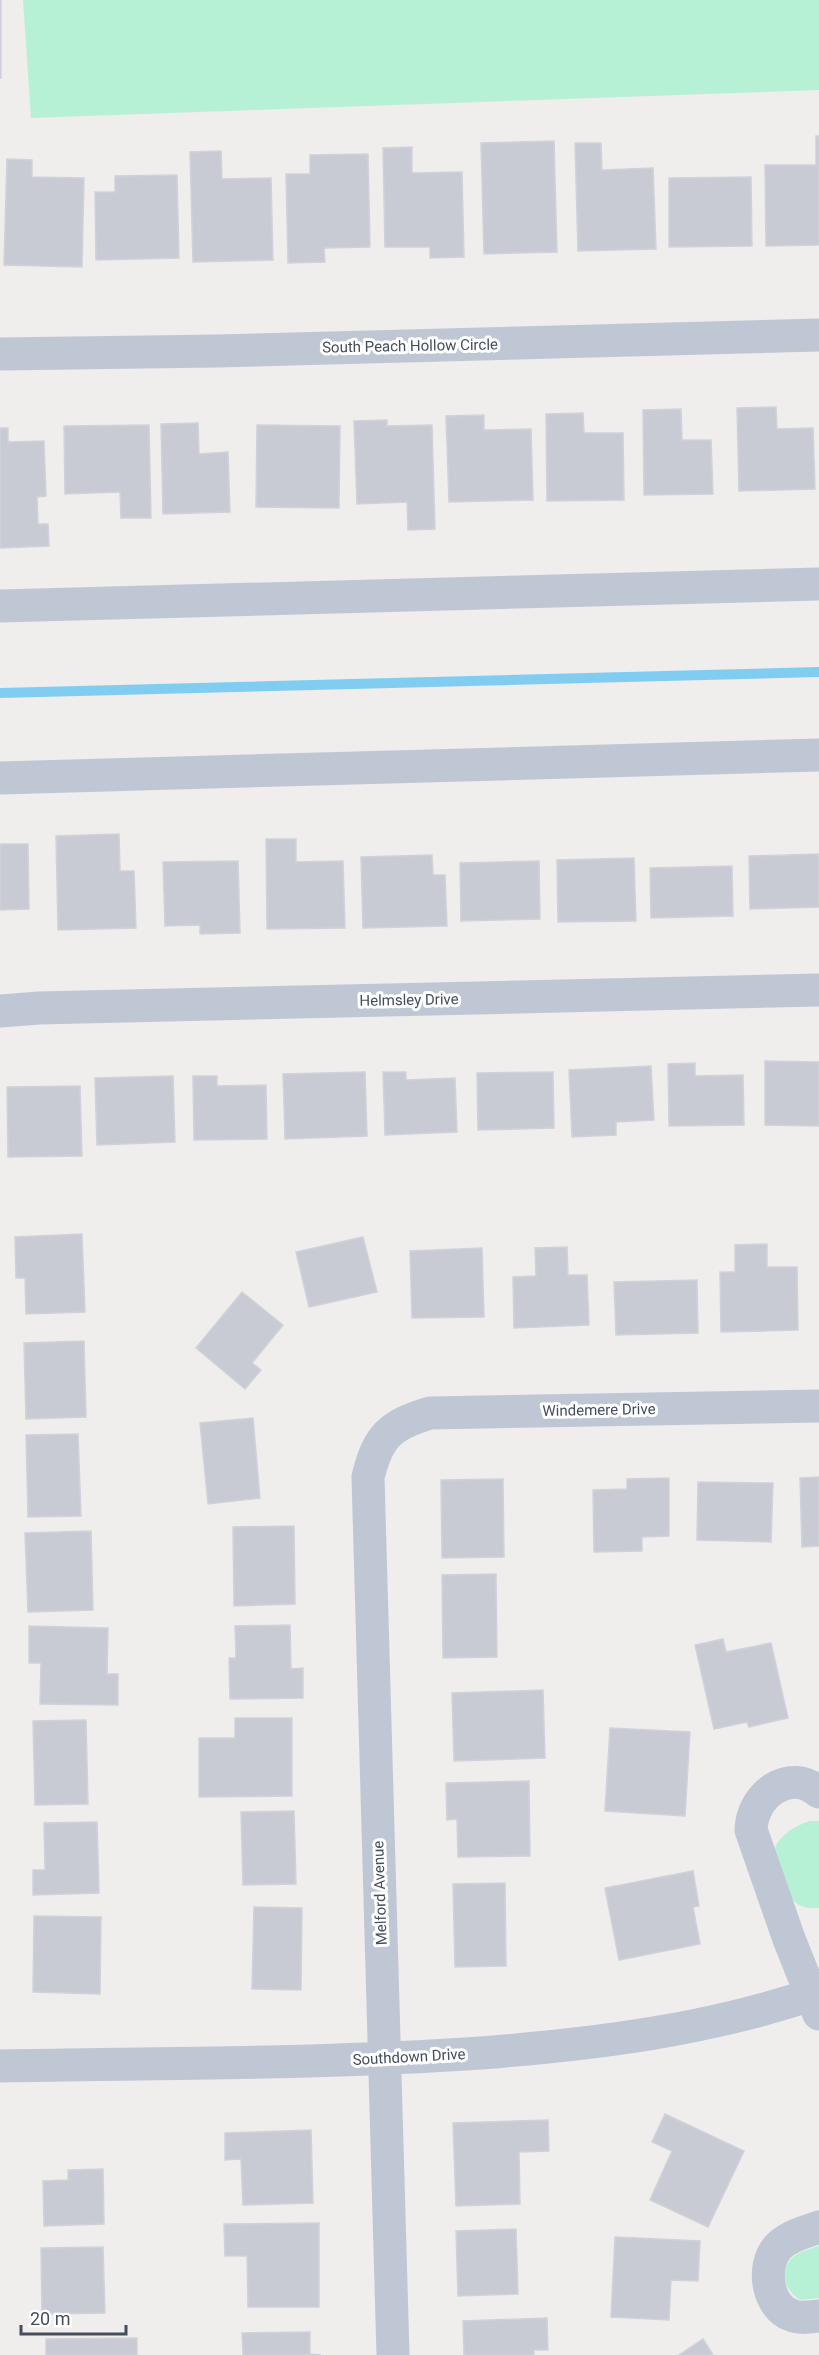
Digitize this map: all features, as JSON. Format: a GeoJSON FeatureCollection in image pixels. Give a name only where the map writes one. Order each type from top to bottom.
{"type":"FeatureCollection","features":[{"type":"Feature","properties":{"kind":"street","name":"South Peach Hollow Circle"},"geometry":{"type":"LineString","coordinates":[[0,354],[819,335]]}},
{"type":"Feature","properties":{"kind":"street"},"geometry":{"type":"LineString","coordinates":[[0,606],[819,584]]}},
{"type":"Feature","properties":{"kind":"street"},"geometry":{"type":"LineString","coordinates":[[0,778],[819,755]]}},
{"type":"Feature","properties":{"kind":"street","name":"Helmsley Drive"},"geometry":{"type":"LineString","coordinates":[[0,1011],[39,1008],[819,990]]}},
{"type":"Feature","properties":{"kind":"street","name":"Windemere Drive"},"geometry":{"type":"LineString","coordinates":[[385,1436],[404,1421],[430,1413],[819,1406]]}},
{"type":"Feature","properties":{"kind":"street","name":"Melford Avenue"},"geometry":{"type":"LineString","coordinates":[[385,1436],[374,1453],[368,1477],[393,2355]]}},
{"type":"Feature","properties":{"kind":"street","name":"Southdown Drive"},"geometry":{"type":"LineString","coordinates":[[0,2066],[385,2060],[574,2046],[653,2034],[817,2000],[789,1939],[751,1830],[751,1816],[759,1801],[771,1790],[785,1785],[801,1783],[819,1792]]}},
{"type":"Feature","properties":{"kind":"street"},"geometry":{"type":"LineString","coordinates":[[819,2227],[791,2238],[778,2247],[770,2261],[768,2276],[774,2297],[790,2315],[805,2318],[819,2316]]}},
{"type":"Feature","properties":{"kind":"green space"},"geometry":{"type":"Polygon","coordinates":[[[23,0],[819,0],[819,90],[31,118],[23,0]]]}},
{"type":"Feature","properties":{"kind":"green space"},"geometry":{"type":"Polygon","coordinates":[[[809,1821],[819,1821],[819,1908],[805,1907],[791,1898],[773,1862],[776,1845],[780,1839],[791,1830],[809,1821]]]}},
{"type":"Feature","properties":{"kind":"green space"},"geometry":{"type":"Polygon","coordinates":[[[819,2246],[819,2298],[801,2300],[787,2287],[786,2268],[796,2255],[819,2246]]]}},
{"type":"Feature","properties":{"kind":"building"},"geometry":{"type":"Polygon","coordinates":[[[1,0],[1,78],[0,78],[1,0]]]}},
{"type":"Feature","properties":{"kind":"building"},"geometry":{"type":"Polygon","coordinates":[[[816,136],[819,136],[819,245],[766,246],[765,165],[816,165],[816,136]]]}},
{"type":"Feature","properties":{"kind":"building"},"geometry":{"type":"Polygon","coordinates":[[[554,141],[557,252],[484,254],[481,143],[554,141]]]}},
{"type":"Feature","properties":{"kind":"building"},"geometry":{"type":"Polygon","coordinates":[[[575,143],[601,143],[602,170],[653,168],[656,249],[578,251],[575,143]]]}},
{"type":"Feature","properties":{"kind":"building"},"geometry":{"type":"Polygon","coordinates":[[[412,147],[412,173],[462,172],[464,257],[430,258],[430,247],[385,247],[383,148],[412,147]]]}},
{"type":"Feature","properties":{"kind":"building"},"geometry":{"type":"Polygon","coordinates":[[[221,151],[222,179],[271,178],[273,260],[193,262],[190,152],[221,151]]]}},
{"type":"Feature","properties":{"kind":"building"},"geometry":{"type":"Polygon","coordinates":[[[368,154],[370,247],[324,248],[325,262],[288,263],[286,174],[310,174],[310,155],[368,154]]]}},
{"type":"Feature","properties":{"kind":"building"},"geometry":{"type":"Polygon","coordinates":[[[7,159],[32,160],[32,177],[84,178],[82,267],[4,265],[7,159]]]}},
{"type":"Feature","properties":{"kind":"building"},"geometry":{"type":"Polygon","coordinates":[[[177,175],[179,258],[96,260],[95,192],[115,192],[115,176],[177,175]]]}},
{"type":"Feature","properties":{"kind":"building"},"geometry":{"type":"Polygon","coordinates":[[[751,177],[752,246],[669,247],[669,178],[751,177]]]}},
{"type":"Feature","properties":{"kind":"building"},"geometry":{"type":"Polygon","coordinates":[[[776,407],[777,429],[813,428],[815,489],[739,491],[737,408],[776,407]]]}},
{"type":"Feature","properties":{"kind":"building"},"geometry":{"type":"Polygon","coordinates":[[[681,409],[682,440],[711,440],[713,494],[644,495],[643,410],[681,409]]]}},
{"type":"Feature","properties":{"kind":"building"},"geometry":{"type":"Polygon","coordinates":[[[583,413],[584,433],[623,433],[624,500],[547,501],[546,414],[583,413]]]}},
{"type":"Feature","properties":{"kind":"building"},"geometry":{"type":"Polygon","coordinates":[[[484,415],[484,430],[531,429],[533,500],[449,502],[446,416],[484,415]]]}},
{"type":"Feature","properties":{"kind":"building"},"geometry":{"type":"Polygon","coordinates":[[[387,420],[387,426],[432,425],[435,529],[408,530],[407,502],[357,504],[354,421],[387,420]]]}},
{"type":"Feature","properties":{"kind":"building"},"geometry":{"type":"Polygon","coordinates":[[[198,423],[199,454],[228,452],[230,512],[163,514],[161,424],[198,423]]]}},
{"type":"Feature","properties":{"kind":"building"},"geometry":{"type":"Polygon","coordinates":[[[149,425],[151,518],[121,518],[120,492],[65,494],[64,426],[149,425]]]}},
{"type":"Feature","properties":{"kind":"building"},"geometry":{"type":"Polygon","coordinates":[[[257,425],[340,426],[339,508],[256,507],[257,425]]]}},
{"type":"Feature","properties":{"kind":"building"},"geometry":{"type":"Polygon","coordinates":[[[0,428],[8,428],[8,442],[44,441],[46,496],[37,497],[38,524],[48,524],[49,546],[0,548],[0,428]]]}},
{"type":"Feature","properties":{"kind":"building"},"geometry":{"type":"Polygon","coordinates":[[[119,834],[120,871],[134,871],[136,928],[58,930],[56,836],[119,834]]]}},
{"type":"Feature","properties":{"kind":"building"},"geometry":{"type":"Polygon","coordinates":[[[266,839],[296,839],[296,862],[343,861],[345,928],[267,929],[266,839]]]}},
{"type":"Feature","properties":{"kind":"building"},"geometry":{"type":"Polygon","coordinates":[[[0,844],[28,844],[29,909],[0,910],[0,844]]]}},
{"type":"Feature","properties":{"kind":"building"},"geometry":{"type":"Polygon","coordinates":[[[819,854],[819,907],[750,909],[749,856],[819,854]]]}},
{"type":"Feature","properties":{"kind":"building"},"geometry":{"type":"Polygon","coordinates":[[[432,855],[433,875],[445,875],[447,926],[363,928],[361,857],[432,855]]]}},
{"type":"Feature","properties":{"kind":"building"},"geometry":{"type":"Polygon","coordinates":[[[634,858],[636,921],[558,922],[557,860],[634,858]]]}},
{"type":"Feature","properties":{"kind":"building"},"geometry":{"type":"Polygon","coordinates":[[[238,861],[240,933],[200,934],[200,925],[165,926],[163,862],[238,861]]]}},
{"type":"Feature","properties":{"kind":"building"},"geometry":{"type":"Polygon","coordinates":[[[539,861],[540,919],[461,921],[460,863],[539,861]]]}},
{"type":"Feature","properties":{"kind":"building"},"geometry":{"type":"Polygon","coordinates":[[[732,866],[733,916],[651,918],[650,868],[732,866]]]}},
{"type":"Feature","properties":{"kind":"building"},"geometry":{"type":"Polygon","coordinates":[[[765,1061],[819,1062],[819,1126],[765,1125],[765,1061]]]}},
{"type":"Feature","properties":{"kind":"building"},"geometry":{"type":"Polygon","coordinates":[[[695,1063],[695,1076],[743,1075],[744,1125],[669,1126],[668,1064],[695,1063]]]}},
{"type":"Feature","properties":{"kind":"building"},"geometry":{"type":"Polygon","coordinates":[[[651,1066],[654,1120],[616,1122],[616,1135],[572,1137],[569,1070],[651,1066]]]}},
{"type":"Feature","properties":{"kind":"building"},"geometry":{"type":"Polygon","coordinates":[[[365,1072],[367,1136],[285,1139],[283,1074],[365,1072]]]}},
{"type":"Feature","properties":{"kind":"building"},"geometry":{"type":"Polygon","coordinates":[[[383,1072],[406,1072],[406,1080],[455,1078],[457,1132],[385,1135],[383,1072]]]}},
{"type":"Feature","properties":{"kind":"building"},"geometry":{"type":"Polygon","coordinates":[[[553,1072],[554,1128],[478,1130],[477,1073],[553,1072]]]}},
{"type":"Feature","properties":{"kind":"building"},"geometry":{"type":"Polygon","coordinates":[[[173,1076],[175,1142],[97,1145],[95,1078],[173,1076]]]}},
{"type":"Feature","properties":{"kind":"building"},"geometry":{"type":"Polygon","coordinates":[[[193,1076],[217,1076],[217,1086],[266,1085],[267,1139],[194,1140],[193,1076]]]}},
{"type":"Feature","properties":{"kind":"building"},"geometry":{"type":"Polygon","coordinates":[[[80,1086],[82,1156],[8,1157],[7,1087],[80,1086]]]}},
{"type":"Feature","properties":{"kind":"building"},"geometry":{"type":"Polygon","coordinates":[[[82,1234],[85,1312],[26,1314],[25,1278],[16,1278],[15,1237],[82,1234]]]}},
{"type":"Feature","properties":{"kind":"building"},"geometry":{"type":"Polygon","coordinates":[[[363,1237],[377,1292],[309,1307],[296,1252],[363,1237]]]}},
{"type":"Feature","properties":{"kind":"building"},"geometry":{"type":"Polygon","coordinates":[[[767,1244],[767,1267],[797,1267],[798,1330],[721,1332],[720,1272],[735,1272],[735,1245],[767,1244]]]}},
{"type":"Feature","properties":{"kind":"building"},"geometry":{"type":"Polygon","coordinates":[[[567,1247],[568,1275],[587,1275],[589,1325],[514,1328],[513,1277],[536,1276],[535,1248],[567,1247]]]}},
{"type":"Feature","properties":{"kind":"building"},"geometry":{"type":"Polygon","coordinates":[[[482,1248],[484,1317],[412,1318],[410,1251],[482,1248]]]}},
{"type":"Feature","properties":{"kind":"building"},"geometry":{"type":"Polygon","coordinates":[[[697,1280],[698,1333],[616,1335],[614,1282],[697,1280]]]}},
{"type":"Feature","properties":{"kind":"building"},"geometry":{"type":"Polygon","coordinates":[[[242,1292],[283,1325],[252,1363],[261,1370],[245,1389],[196,1348],[242,1292]]]}},
{"type":"Feature","properties":{"kind":"building"},"geometry":{"type":"Polygon","coordinates":[[[84,1341],[86,1417],[26,1419],[24,1343],[84,1341]]]}},
{"type":"Feature","properties":{"kind":"building"},"geometry":{"type":"Polygon","coordinates":[[[253,1418],[260,1498],[208,1504],[200,1423],[253,1418]]]}},
{"type":"Feature","properties":{"kind":"building"},"geometry":{"type":"Polygon","coordinates":[[[78,1434],[81,1516],[28,1517],[26,1435],[78,1434]]]}},
{"type":"Feature","properties":{"kind":"building"},"geometry":{"type":"Polygon","coordinates":[[[819,1477],[819,1546],[802,1547],[800,1478],[819,1477]]]}},
{"type":"Feature","properties":{"kind":"building"},"geometry":{"type":"Polygon","coordinates":[[[669,1478],[669,1536],[642,1537],[642,1551],[594,1552],[593,1490],[627,1489],[627,1479],[669,1478]]]}},
{"type":"Feature","properties":{"kind":"building"},"geometry":{"type":"Polygon","coordinates":[[[503,1479],[504,1557],[442,1558],[441,1480],[503,1479]]]}},
{"type":"Feature","properties":{"kind":"building"},"geometry":{"type":"Polygon","coordinates":[[[698,1482],[773,1483],[771,1542],[697,1540],[698,1482]]]}},
{"type":"Feature","properties":{"kind":"building"},"geometry":{"type":"Polygon","coordinates":[[[294,1526],[295,1604],[234,1606],[233,1527],[294,1526]]]}},
{"type":"Feature","properties":{"kind":"building"},"geometry":{"type":"Polygon","coordinates":[[[91,1531],[93,1610],[28,1612],[25,1533],[91,1531]]]}},
{"type":"Feature","properties":{"kind":"building"},"geometry":{"type":"Polygon","coordinates":[[[496,1574],[497,1657],[443,1658],[442,1575],[496,1574]]]}},
{"type":"Feature","properties":{"kind":"building"},"geometry":{"type":"Polygon","coordinates":[[[290,1625],[291,1669],[303,1668],[303,1698],[230,1699],[229,1658],[236,1658],[235,1626],[290,1625]]]}},
{"type":"Feature","properties":{"kind":"building"},"geometry":{"type":"Polygon","coordinates":[[[29,1626],[108,1628],[107,1674],[118,1674],[118,1705],[40,1704],[41,1663],[29,1663],[29,1626]]]}},
{"type":"Feature","properties":{"kind":"building"},"geometry":{"type":"Polygon","coordinates":[[[723,1639],[726,1652],[771,1643],[788,1718],[749,1727],[747,1722],[714,1729],[695,1645],[723,1639]]]}},
{"type":"Feature","properties":{"kind":"building"},"geometry":{"type":"Polygon","coordinates":[[[543,1690],[545,1758],[454,1761],[452,1693],[543,1690]]]}},
{"type":"Feature","properties":{"kind":"building"},"geometry":{"type":"Polygon","coordinates":[[[235,1718],[292,1718],[292,1796],[199,1797],[199,1738],[235,1738],[235,1718]]]}},
{"type":"Feature","properties":{"kind":"building"},"geometry":{"type":"Polygon","coordinates":[[[86,1720],[88,1804],[35,1805],[33,1721],[86,1720]]]}},
{"type":"Feature","properties":{"kind":"building"},"geometry":{"type":"Polygon","coordinates":[[[610,1728],[690,1732],[685,1816],[605,1811],[610,1728]]]}},
{"type":"Feature","properties":{"kind":"building"},"geometry":{"type":"Polygon","coordinates":[[[529,1781],[530,1856],[458,1857],[457,1819],[447,1820],[446,1783],[529,1781]]]}},
{"type":"Feature","properties":{"kind":"building"},"geometry":{"type":"Polygon","coordinates":[[[294,1811],[296,1884],[243,1885],[241,1812],[294,1811]]]}},
{"type":"Feature","properties":{"kind":"building"},"geometry":{"type":"Polygon","coordinates":[[[97,1822],[99,1893],[33,1895],[33,1870],[45,1870],[44,1823],[97,1822]]]}},
{"type":"Feature","properties":{"kind":"building"},"geometry":{"type":"Polygon","coordinates":[[[693,1871],[699,1906],[693,1907],[700,1944],[619,1960],[605,1888],[693,1871]]]}},
{"type":"Feature","properties":{"kind":"building"},"geometry":{"type":"Polygon","coordinates":[[[505,1883],[506,1966],[455,1967],[453,1884],[505,1883]]]}},
{"type":"Feature","properties":{"kind":"building"},"geometry":{"type":"Polygon","coordinates":[[[254,1907],[302,1908],[301,1990],[252,1989],[254,1907]]]}},
{"type":"Feature","properties":{"kind":"building"},"geometry":{"type":"Polygon","coordinates":[[[34,1916],[101,1917],[100,1994],[33,1992],[34,1916]]]}},
{"type":"Feature","properties":{"kind":"building"},"geometry":{"type":"Polygon","coordinates":[[[665,2114],[744,2151],[708,2227],[650,2200],[672,2151],[652,2142],[665,2114]]]}},
{"type":"Feature","properties":{"kind":"building"},"geometry":{"type":"Polygon","coordinates":[[[548,2120],[549,2151],[519,2152],[520,2204],[456,2206],[453,2123],[548,2120]]]}},
{"type":"Feature","properties":{"kind":"building"},"geometry":{"type":"Polygon","coordinates":[[[311,2130],[313,2203],[243,2205],[241,2159],[225,2160],[225,2133],[311,2130]]]}},
{"type":"Feature","properties":{"kind":"building"},"geometry":{"type":"Polygon","coordinates":[[[103,2169],[104,2224],[44,2226],[43,2181],[68,2180],[68,2170],[103,2169]]]}},
{"type":"Feature","properties":{"kind":"building"},"geometry":{"type":"Polygon","coordinates":[[[319,2223],[319,2307],[248,2307],[247,2256],[225,2256],[224,2224],[319,2223]]]}},
{"type":"Feature","properties":{"kind":"building"},"geometry":{"type":"Polygon","coordinates":[[[516,2229],[518,2294],[458,2296],[456,2231],[516,2229]]]}},
{"type":"Feature","properties":{"kind":"building"},"geometry":{"type":"Polygon","coordinates":[[[615,2237],[700,2241],[698,2281],[671,2280],[669,2320],[611,2317],[615,2237]]]}},
{"type":"Feature","properties":{"kind":"building"},"geometry":{"type":"Polygon","coordinates":[[[103,2247],[105,2313],[42,2314],[41,2248],[103,2247]]]}},
{"type":"Feature","properties":{"kind":"building"},"geometry":{"type":"Polygon","coordinates":[[[547,2318],[548,2350],[534,2350],[534,2355],[464,2355],[463,2321],[547,2318]]]}},
{"type":"Feature","properties":{"kind":"building"},"geometry":{"type":"Polygon","coordinates":[[[310,2332],[310,2354],[321,2355],[243,2355],[242,2333],[310,2332]]]}},
{"type":"Feature","properties":{"kind":"building"},"geometry":{"type":"Polygon","coordinates":[[[137,2338],[137,2355],[46,2355],[46,2339],[137,2338]]]}},
{"type":"Feature","properties":{"kind":"building"},"geometry":{"type":"Polygon","coordinates":[[[703,2339],[713,2355],[679,2355],[703,2339]]]}},
{"type":"Feature","properties":{"kind":"waterway"},"geometry":{"type":"LineString","coordinates":[[0,693],[819,672]]}}]}
